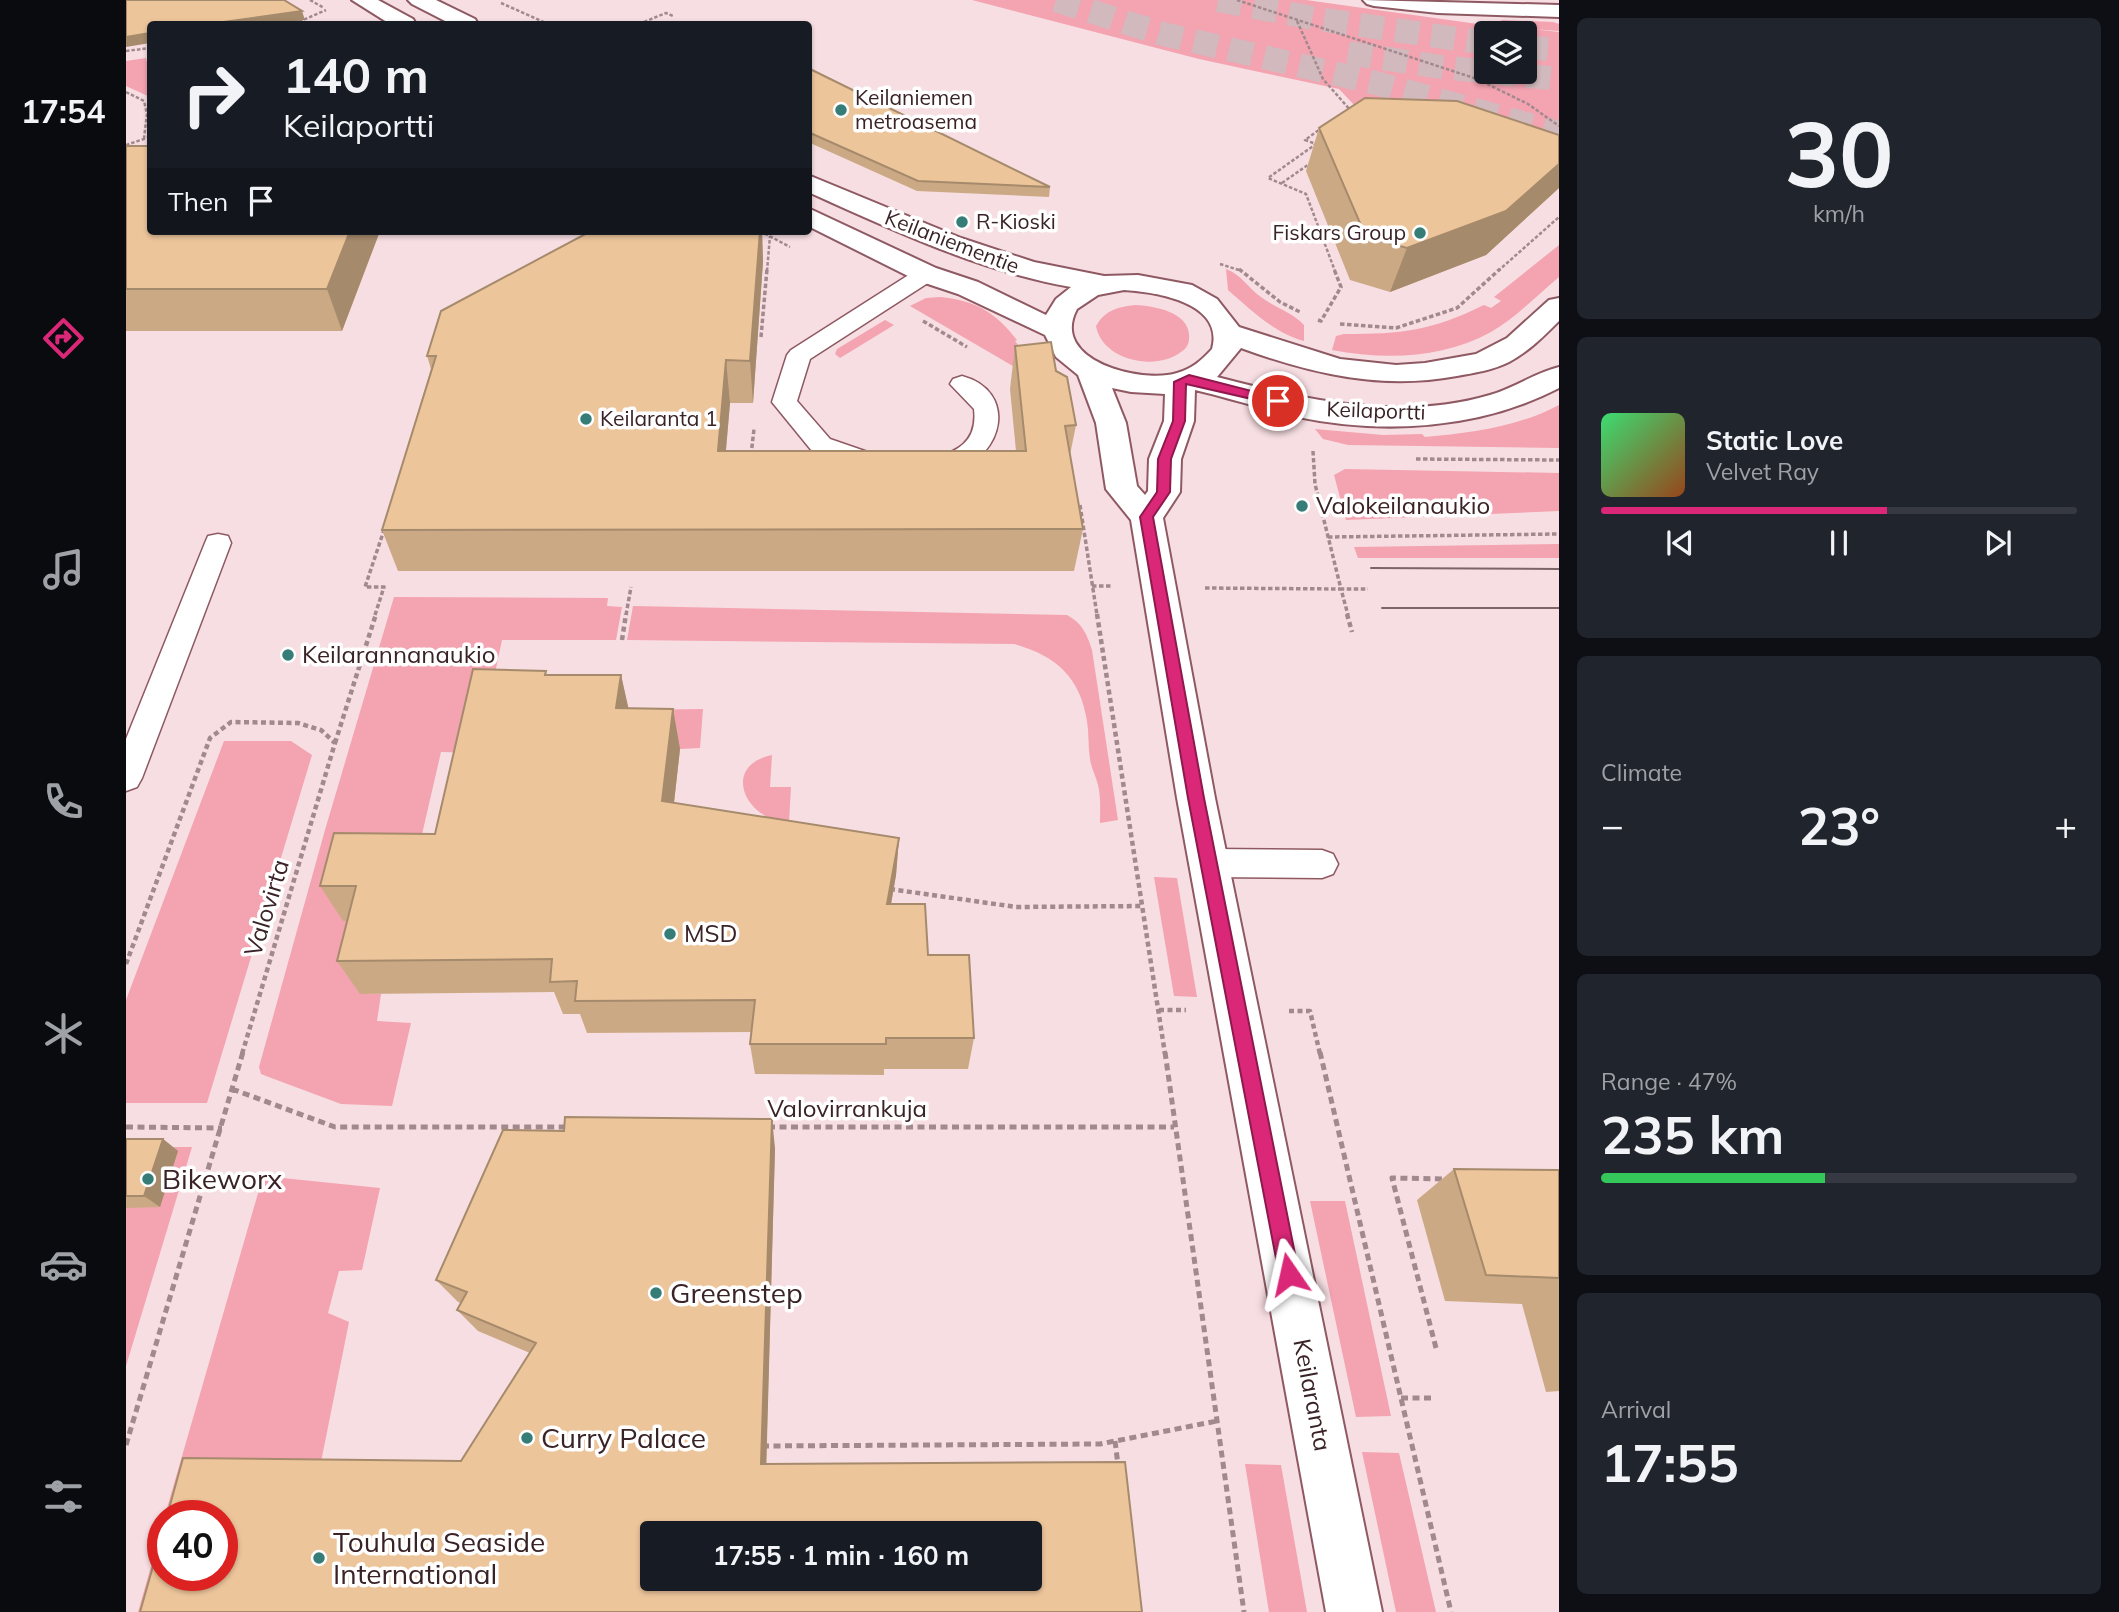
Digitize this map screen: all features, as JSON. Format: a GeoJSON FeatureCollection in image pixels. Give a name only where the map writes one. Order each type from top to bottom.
{"type":"FeatureCollection","features":[{"type":"Feature","properties":{"kind":"main road"},"geometry":{"type":"LineString","coordinates":[[363,0],[400,21]]}},
{"type":"Feature","properties":{"kind":"main road"},"geometry":{"type":"LineString","coordinates":[[419,0],[461,21]]}},
{"type":"Feature","properties":{"kind":"main road"},"geometry":{"type":"LineString","coordinates":[[1374,0],[1438,7],[1559,11]]}},
{"type":"Feature","properties":{"kind":"main road","name":"Keilaniementie"},"geometry":{"type":"LineString","coordinates":[[812,183],[958,249],[1040,275],[1102,284]]}},
{"type":"Feature","properties":{"kind":"main road","name":"Keilaniementie"},"geometry":{"type":"LineString","coordinates":[[812,218],[926,274],[979,293],[1056,330]]}},
{"type":"Feature","properties":{"kind":"main road"},"geometry":{"type":"LineString","coordinates":[[1147,282],[1191,295],[1209,306],[1222,319],[1228,333],[1227,349],[1218,363],[1202,374],[1185,380],[1158,384],[1135,383],[1091,370],[1073,358],[1062,345],[1056,330],[1058,315],[1066,302],[1082,291],[1102,284],[1147,282]]}},
{"type":"Feature","properties":{"kind":"main road","name":"Keilaportti"},"geometry":{"type":"LineString","coordinates":[[1228,333],[1311,363],[1362,373],[1427,373],[1499,355],[1511,348],[1559,306]]}},
{"type":"Feature","properties":{"kind":"main road"},"geometry":{"type":"LineString","coordinates":[[1091,370],[1111,423],[1122,489],[1147,517],[1164,492],[1165,459],[1179,421],[1185,380]]}},
{"type":"Feature","properties":{"kind":"main road","name":"Keilaportti"},"geometry":{"type":"LineString","coordinates":[[1185,380],[1301,407],[1388,416],[1442,413],[1492,404],[1532,391],[1559,376]]}},
{"type":"Feature","properties":{"kind":"main road","name":"Keilaranta"},"geometry":{"type":"LineString","coordinates":[[1147,517],[1209,863],[1354,1612]]}},
{"type":"Feature","properties":{"kind":"lane"},"geometry":{"type":"LineString","coordinates":[[926,274],[799,355],[784,402],[821,445],[881,466],[923,468],[953,463],[972,454],[986,432],[987,410],[976,394],[962,384]]}},
{"type":"Feature","properties":{"kind":"lane"},"geometry":{"type":"LineString","coordinates":[[126,778],[218,543]]}},
{"type":"Feature","properties":{"kind":"lane"},"geometry":{"type":"LineString","coordinates":[[1209,863],[1322,864]]}},
{"type":"Feature","properties":{"kind":"path"},"geometry":{"type":"LineString","coordinates":[[494,0],[541,21]]}},
{"type":"Feature","properties":{"kind":"path"},"geometry":{"type":"LineString","coordinates":[[1237,0],[1477,79],[1528,103],[1559,126]]}},
{"type":"Feature","properties":{"kind":"path"},"geometry":{"type":"LineString","coordinates":[[300,21],[327,10]]}},
{"type":"Feature","properties":{"kind":"path"},"geometry":{"type":"LineString","coordinates":[[646,21],[666,13],[673,16]]}},
{"type":"Feature","properties":{"kind":"path"},"geometry":{"type":"LineString","coordinates":[[1297,20],[1323,79],[1346,111],[1360,113]]}},
{"type":"Feature","properties":{"kind":"path"},"geometry":{"type":"LineString","coordinates":[[126,51],[147,48]]}},
{"type":"Feature","properties":{"kind":"path"},"geometry":{"type":"LineString","coordinates":[[126,92],[144,101],[147,111]]}},
{"type":"Feature","properties":{"kind":"path"},"geometry":{"type":"LineString","coordinates":[[144,138],[147,120]]}},
{"type":"Feature","properties":{"kind":"path"},"geometry":{"type":"LineString","coordinates":[[1311,363],[1321,321],[1341,286],[1306,194],[1268,178],[1317,144],[1306,139],[1327,124]]}},
{"type":"Feature","properties":{"kind":"path"},"geometry":{"type":"LineString","coordinates":[[1318,131],[1327,134]]}},
{"type":"Feature","properties":{"kind":"path"},"geometry":{"type":"LineString","coordinates":[[127,146],[147,138]]}},
{"type":"Feature","properties":{"kind":"path"},"geometry":{"type":"LineString","coordinates":[[1281,184],[1312,162]]}},
{"type":"Feature","properties":{"kind":"path"},"geometry":{"type":"LineString","coordinates":[[1321,321],[1350,326],[1396,328],[1457,308],[1559,217]]}},
{"type":"Feature","properties":{"kind":"path"},"geometry":{"type":"LineString","coordinates":[[1313,451],[1315,484],[1352,632]]}},
{"type":"Feature","properties":{"kind":"path"},"geometry":{"type":"LineString","coordinates":[[1078,496],[1143,906],[1244,1612]]}},
{"type":"Feature","properties":{"kind":"path","name":"Valovirta"},"geometry":{"type":"LineString","coordinates":[[126,1445],[384,587],[365,587],[387,522]]}},
{"type":"Feature","properties":{"kind":"path"},"geometry":{"type":"LineString","coordinates":[[1328,537],[1559,534]]}},
{"type":"Feature","properties":{"kind":"path"},"geometry":{"type":"LineString","coordinates":[[622,640],[631,587]]}},
{"type":"Feature","properties":{"kind":"path"},"geometry":{"type":"LineString","coordinates":[[1215,588],[1368,589]]}},
{"type":"Feature","properties":{"kind":"path"},"geometry":{"type":"LineString","coordinates":[[126,964],[210,738],[231,722],[298,723],[321,730],[335,743]]}},
{"type":"Feature","properties":{"kind":"path"},"geometry":{"type":"LineString","coordinates":[[880,887],[1016,907],[1143,906]]}},
{"type":"Feature","properties":{"kind":"path"},"geometry":{"type":"LineString","coordinates":[[1310,1012],[1451,1612]]}},
{"type":"Feature","properties":{"kind":"path"},"geometry":{"type":"LineString","coordinates":[[232,1088],[335,1128],[573,1127]]}},
{"type":"Feature","properties":{"kind":"path"},"geometry":{"type":"LineString","coordinates":[[126,1127],[222,1128]]}},
{"type":"Feature","properties":{"kind":"path","name":"Valovirrankuja"},"geometry":{"type":"LineString","coordinates":[[755,1127],[1174,1127]]}},
{"type":"Feature","properties":{"kind":"path"},"geometry":{"type":"LineString","coordinates":[[1436,1348],[1392,1178],[1448,1179]]}},
{"type":"Feature","properties":{"kind":"path"},"geometry":{"type":"LineString","coordinates":[[1401,1398],[1435,1398]]}},
{"type":"Feature","properties":{"kind":"path"},"geometry":{"type":"LineString","coordinates":[[756,1446],[1100,1444],[1217,1421]]}},
{"type":"Feature","properties":{"kind":"path"},"geometry":{"type":"LineString","coordinates":[[1115,1441],[1118,1467]]}},
{"type":"Feature","properties":{"kind":"shaded area"},"geometry":{"type":"Polygon","coordinates":[[[972,0],[1306,0],[1474,23],[1474,84],[1537,84],[1537,30],[1559,32],[1559,168],[1357,108],[1339,89],[1199,59],[972,0]]]}},
{"type":"Feature","properties":{"kind":"shaded area"},"geometry":{"type":"Polygon","coordinates":[[[1537,21],[1559,24],[1559,31],[1537,29],[1537,21]]]}},
{"type":"Feature","properties":{"kind":"shaded area"},"geometry":{"type":"Polygon","coordinates":[[[146,58],[147,96],[126,86],[126,61],[146,58]]]}},
{"type":"Feature","properties":{"kind":"shaded area"},"geometry":{"type":"Polygon","coordinates":[[[1559,245],[1559,277],[1509,320],[1472,341],[1453,348],[1413,355],[1372,355],[1332,350],[1336,336],[1400,332],[1432,326],[1484,305],[1491,308],[1501,301],[1494,297],[1559,245]]]}},
{"type":"Feature","properties":{"kind":"shaded area"},"geometry":{"type":"Polygon","coordinates":[[[1226,269],[1266,301],[1289,313],[1304,325],[1304,341],[1273,327],[1228,290],[1226,269]]]}},
{"type":"Feature","properties":{"kind":"shaded area"},"geometry":{"type":"Polygon","coordinates":[[[926,298],[965,301],[993,315],[1017,340],[1015,341],[1030,360],[1037,380],[910,306],[926,298]]]}},
{"type":"Feature","properties":{"kind":"shaded area"},"geometry":{"type":"Polygon","coordinates":[[[1135,305],[1170,312],[1184,322],[1189,341],[1186,348],[1170,358],[1144,362],[1119,354],[1108,347],[1100,338],[1096,326],[1112,310],[1135,305]]]}},
{"type":"Feature","properties":{"kind":"shaded area"},"geometry":{"type":"Polygon","coordinates":[[[885,320],[894,325],[840,358],[835,354],[837,349],[885,320]]]}},
{"type":"Feature","properties":{"kind":"shaded area"},"geometry":{"type":"Polygon","coordinates":[[[1559,405],[1559,448],[1348,445],[1323,439],[1315,429],[1383,435],[1422,434],[1425,437],[1510,424],[1559,405]]]}},
{"type":"Feature","properties":{"kind":"shaded area"},"geometry":{"type":"Polygon","coordinates":[[[1345,469],[1559,473],[1559,511],[1346,520],[1334,475],[1345,469]]]}},
{"type":"Feature","properties":{"kind":"shaded area"},"geometry":{"type":"Polygon","coordinates":[[[1559,544],[1559,558],[1358,558],[1354,547],[1559,544]]]}},
{"type":"Feature","properties":{"kind":"shaded area"},"geometry":{"type":"Polygon","coordinates":[[[394,597],[608,598],[607,606],[622,607],[616,640],[502,640],[478,753],[441,752],[414,869],[377,921],[360,994],[381,994],[377,1021],[411,1023],[392,1106],[341,1104],[261,1074],[259,1067],[394,597]]]}},
{"type":"Feature","properties":{"kind":"shaded area"},"geometry":{"type":"Polygon","coordinates":[[[633,606],[1067,615],[1083,630],[1092,650],[1118,820],[1100,823],[1099,790],[1091,762],[1087,721],[1079,692],[1064,670],[1029,649],[1014,644],[627,640],[633,606]]]}},
{"type":"Feature","properties":{"kind":"shaded area"},"geometry":{"type":"Polygon","coordinates":[[[703,709],[700,748],[680,749],[631,710],[703,709]]]}},
{"type":"Feature","properties":{"kind":"shaded area"},"geometry":{"type":"Polygon","coordinates":[[[224,741],[291,741],[312,755],[207,1103],[126,1103],[126,1000],[224,741]]]}},
{"type":"Feature","properties":{"kind":"shaded area"},"geometry":{"type":"Polygon","coordinates":[[[772,755],[770,787],[791,787],[789,822],[760,813],[750,803],[745,792],[743,780],[747,770],[756,761],[772,755]]]}},
{"type":"Feature","properties":{"kind":"shaded area"},"geometry":{"type":"Polygon","coordinates":[[[1154,877],[1177,878],[1197,997],[1174,996],[1154,877]]]}},
{"type":"Feature","properties":{"kind":"shaded area"},"geometry":{"type":"Polygon","coordinates":[[[126,1147],[192,1147],[126,1366],[126,1147]]]}},
{"type":"Feature","properties":{"kind":"shaded area"},"geometry":{"type":"Polygon","coordinates":[[[263,1176],[380,1188],[362,1270],[339,1271],[328,1313],[349,1322],[291,1612],[138,1612],[147,1580],[147,1591],[238,1591],[238,1500],[169,1500],[263,1176]]]}},
{"type":"Feature","properties":{"kind":"shaded area"},"geometry":{"type":"Polygon","coordinates":[[[1310,1201],[1345,1201],[1391,1416],[1356,1417],[1310,1201]]]}},
{"type":"Feature","properties":{"kind":"shaded area"},"geometry":{"type":"Polygon","coordinates":[[[1362,1452],[1399,1453],[1436,1612],[1396,1612],[1362,1452]]]}},
{"type":"Feature","properties":{"kind":"shaded area"},"geometry":{"type":"Polygon","coordinates":[[[1245,1464],[1281,1465],[1307,1612],[1269,1612],[1245,1464]]]}},
{"type":"Feature","properties":{"kind":"building"},"geometry":{"type":"Polygon","coordinates":[[[126,0],[284,0],[302,11],[230,21],[147,21],[147,34],[126,37],[126,0]]]}},
{"type":"Feature","properties":{"kind":"building","name":"Keilaniemen metroasema"},"geometry":{"type":"Polygon","coordinates":[[[812,70],[1050,187],[918,181],[812,134],[812,70]]]}},
{"type":"Feature","properties":{"kind":"building"},"geometry":{"type":"Polygon","coordinates":[[[1365,98],[1457,101],[1559,135],[1559,164],[1506,211],[1407,248],[1366,237],[1319,128],[1365,98]]]}},
{"type":"Feature","properties":{"kind":"building"},"geometry":{"type":"Polygon","coordinates":[[[126,146],[147,146],[147,235],[348,235],[327,289],[126,289],[126,146]]]}},
{"type":"Feature","properties":{"kind":"building","name":"Keilaranta 1"},"geometry":{"type":"Polygon","coordinates":[[[584,235],[760,235],[750,361],[726,360],[718,451],[1026,451],[1015,346],[1051,342],[1056,371],[1067,377],[1076,425],[1065,426],[1083,529],[382,530],[436,356],[427,356],[441,311],[584,235]]]}},
{"type":"Feature","properties":{"kind":"building"},"geometry":{"type":"Polygon","coordinates":[[[473,669],[546,671],[545,675],[621,675],[616,708],[673,709],[662,801],[899,838],[887,904],[925,904],[928,955],[969,955],[974,1038],[886,1038],[886,1044],[750,1044],[755,1000],[575,1001],[577,981],[550,982],[552,959],[337,961],[356,886],[320,886],[334,833],[435,834],[473,669]]]}},
{"type":"Feature","properties":{"kind":"building"},"geometry":{"type":"Polygon","coordinates":[[[565,1117],[772,1119],[761,1464],[1125,1462],[1142,1612],[140,1612],[147,1587],[147,1591],[238,1591],[238,1500],[171,1500],[183,1458],[461,1461],[536,1343],[457,1310],[467,1292],[436,1280],[503,1130],[564,1131],[565,1117]]]}},
{"type":"Feature","properties":{"kind":"building"},"geometry":{"type":"Polygon","coordinates":[[[126,1139],[163,1139],[144,1196],[126,1196],[126,1139]]]}},
{"type":"Feature","properties":{"kind":"building"},"geometry":{"type":"Polygon","coordinates":[[[1454,1169],[1559,1170],[1559,1278],[1486,1275],[1454,1169]]]}},
{"type":"Feature","properties":{"kind":"tunnel"},"geometry":{"type":"LineString","coordinates":[[1056,0],[1159,33],[1376,83],[1559,133]]}},
{"type":"Feature","properties":{"kind":"tunnel"},"geometry":{"type":"LineString","coordinates":[[1218,0],[1318,19],[1474,41]]}},
{"type":"Feature","properties":{"kind":"tunnel"},"geometry":{"type":"LineString","coordinates":[[1537,48],[1559,50]]}},
{"type":"Feature","properties":{"kind":"tunnel"},"geometry":{"type":"LineString","coordinates":[[1348,53],[1441,67],[1559,79]]}},
{"type":"Feature","properties":{"kind":"tram line"},"geometry":{"type":"LineString","coordinates":[[1371,568],[1559,569]]}},
{"type":"Feature","properties":{"kind":"tram line"},"geometry":{"type":"LineString","coordinates":[[1382,608],[1559,608]]}},
{"type":"Feature","properties":{"kind":"place","name":"Keilaniemen metroasema"},"geometry":{"type":"Point","coordinates":[841,110]}},
{"type":"Feature","properties":{"kind":"place","name":"R-Kioski"},"geometry":{"type":"Point","coordinates":[962,222]}},
{"type":"Feature","properties":{"kind":"place","name":"Fiskars Group"},"geometry":{"type":"Point","coordinates":[1420,233]}},
{"type":"Feature","properties":{"kind":"place","name":"Keilaranta 1"},"geometry":{"type":"Point","coordinates":[586,419]}},
{"type":"Feature","properties":{"kind":"place","name":"Valokeilanaukio"},"geometry":{"type":"Point","coordinates":[1302,506]}},
{"type":"Feature","properties":{"kind":"place","name":"Keilarannanaukio"},"geometry":{"type":"Point","coordinates":[288,655]}},
{"type":"Feature","properties":{"kind":"place","name":"MSD"},"geometry":{"type":"Point","coordinates":[670,934]}},
{"type":"Feature","properties":{"kind":"place","name":"Bikeworx"},"geometry":{"type":"Point","coordinates":[148,1179]}},
{"type":"Feature","properties":{"kind":"place","name":"Greenstep"},"geometry":{"type":"Point","coordinates":[656,1293]}},
{"type":"Feature","properties":{"kind":"place","name":"Curry Palace"},"geometry":{"type":"Point","coordinates":[527,1438]}},
{"type":"Feature","properties":{"kind":"place","name":"Touhula Seaside International"},"geometry":{"type":"Point","coordinates":[319,1558]}},
{"type":"Feature","properties":{"kind":"route"},"geometry":{"type":"LineString","coordinates":[[1278,401],[1189,379],[1180,382],[1179,421],[1165,459],[1164,492],[1147,517],[1196,798],[1289,1274]]}}]}
